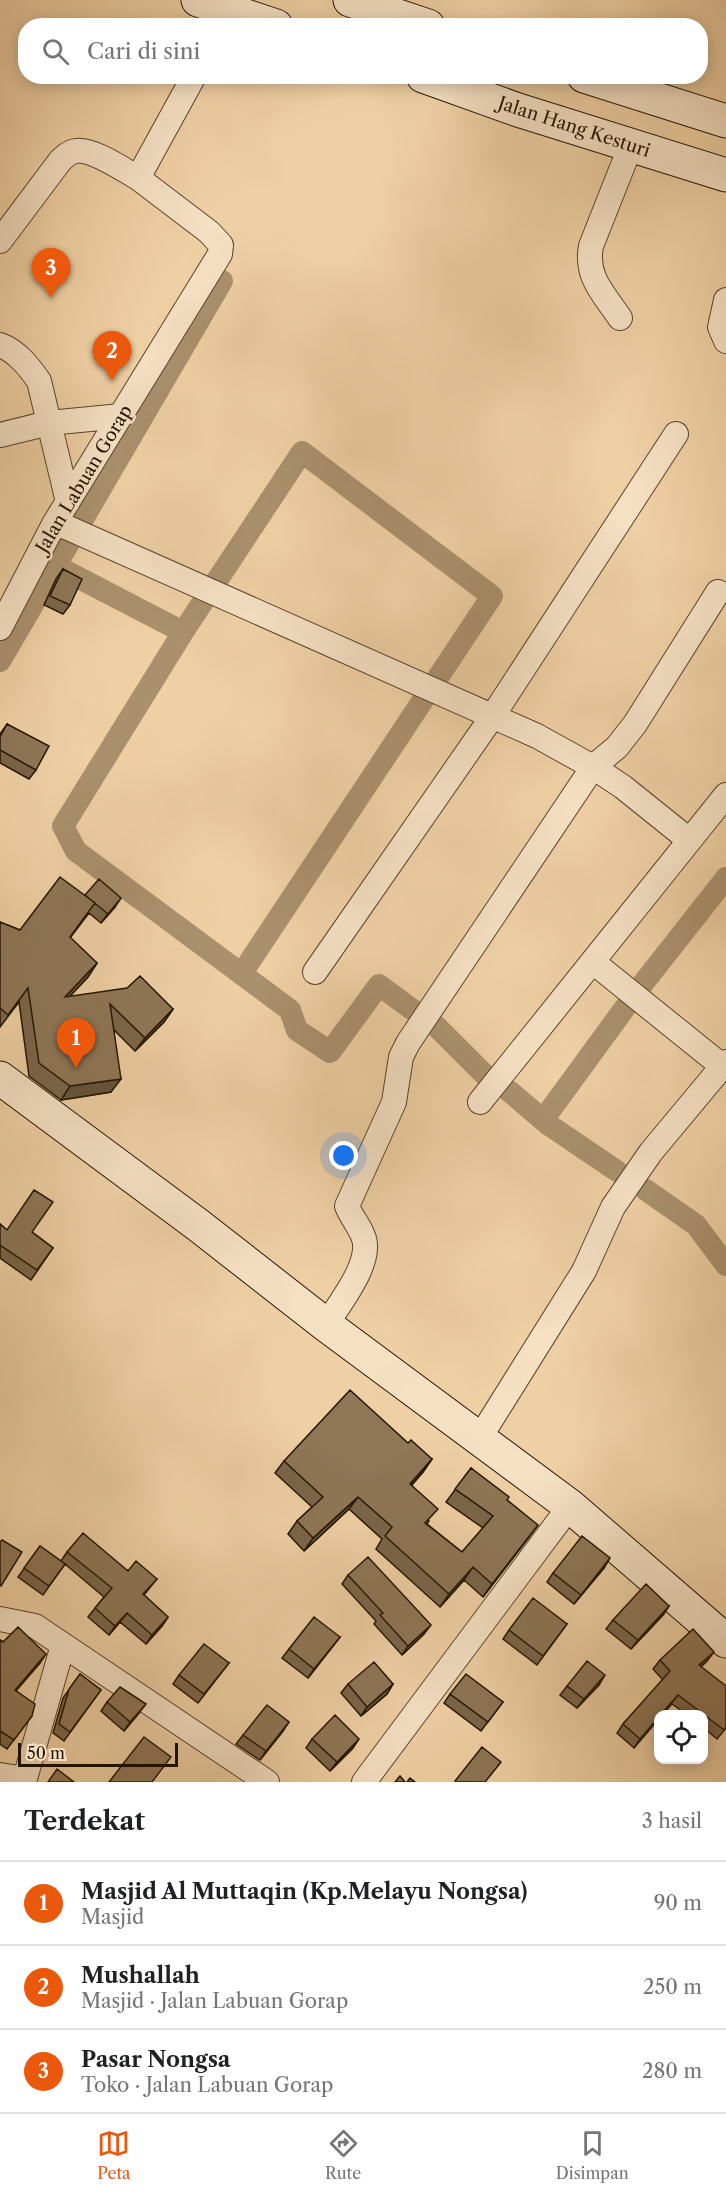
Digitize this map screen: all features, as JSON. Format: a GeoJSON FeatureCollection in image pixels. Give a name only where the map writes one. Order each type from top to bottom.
{"type":"FeatureCollection","features":[{"type":"Feature","properties":{"kind":"street"},"geometry":{"type":"LineString","coordinates":[[198,0],[230,18]]}},
{"type":"Feature","properties":{"kind":"street"},"geometry":{"type":"LineString","coordinates":[[350,0],[404,18]]}},
{"type":"Feature","properties":{"kind":"street"},"geometry":{"type":"LineString","coordinates":[[0,241],[60,161],[69,153],[77,150],[87,153],[113,163],[138,178],[190,84]]}},
{"type":"Feature","properties":{"kind":"street","name":"Jalan Hang Kesturi"},"geometry":{"type":"LineString","coordinates":[[445,84],[518,110],[726,174]]}},
{"type":"Feature","properties":{"kind":"street"},"geometry":{"type":"LineString","coordinates":[[609,84],[726,121]]}},
{"type":"Feature","properties":{"kind":"street"},"geometry":{"type":"LineString","coordinates":[[620,318],[592,277],[588,260],[591,246],[631,145]]}},
{"type":"Feature","properties":{"kind":"street","name":"Jalan Labuan Gorap"},"geometry":{"type":"LineString","coordinates":[[0,628],[69,529],[68,502],[220,254],[221,245],[209,232],[138,178]]}},
{"type":"Feature","properties":{"kind":"street"},"geometry":{"type":"LineString","coordinates":[[726,300],[720,327],[726,341]]}},
{"type":"Feature","properties":{"kind":"street"},"geometry":{"type":"LineString","coordinates":[[0,345],[7,347],[28,364],[39,381],[68,502]]}},
{"type":"Feature","properties":{"kind":"street"},"geometry":{"type":"LineString","coordinates":[[0,435],[49,423],[121,416]]}},
{"type":"Feature","properties":{"kind":"street"},"geometry":{"type":"LineString","coordinates":[[315,972],[492,717],[676,434]]}},
{"type":"Feature","properties":{"kind":"street"},"geometry":{"type":"LineString","coordinates":[[69,529],[537,736],[593,767],[623,787],[688,840]]}},
{"type":"Feature","properties":{"kind":"street"},"geometry":{"type":"LineString","coordinates":[[326,1325],[362,1266],[365,1253],[364,1237],[347,1206],[394,1102],[401,1057],[408,1043],[593,767],[617,747],[635,724],[718,592]]}},
{"type":"Feature","properties":{"kind":"street"},"geometry":{"type":"LineString","coordinates":[[480,1102],[726,795]]}},
{"type":"Feature","properties":{"kind":"street"},"geometry":{"type":"LineString","coordinates":[[479,1439],[584,1271],[613,1207],[651,1152],[724,1064],[593,962]]}},
{"type":"Feature","properties":{"kind":"street"},"geometry":{"type":"LineString","coordinates":[[0,1078],[570,1506],[726,1641]]}},
{"type":"Feature","properties":{"kind":"street"},"geometry":{"type":"LineString","coordinates":[[364,1782],[570,1506]]}},
{"type":"Feature","properties":{"kind":"street"},"geometry":{"type":"LineString","coordinates":[[0,1619],[35,1626],[267,1782]]}},
{"type":"Feature","properties":{"kind":"street"},"geometry":{"type":"LineString","coordinates":[[0,1775],[25,1780],[63,1645]]}},
{"type":"Feature","properties":{"kind":"building"},"geometry":{"type":"Polygon","coordinates":[[[63,569],[82,579],[70,605],[50,596],[63,569]]]}},
{"type":"Feature","properties":{"kind":"building"},"geometry":{"type":"Polygon","coordinates":[[[7,724],[49,746],[36,770],[0,750],[0,737],[7,724]]]}},
{"type":"Feature","properties":{"kind":"building"},"geometry":{"type":"Polygon","coordinates":[[[60,877],[95,903],[70,937],[97,963],[65,997],[127,988],[140,976],[173,1009],[145,1038],[110,1004],[121,1079],[70,1086],[39,1063],[28,988],[8,1015],[0,1008],[0,922],[20,930],[60,877]]]}},
{"type":"Feature","properties":{"kind":"building"},"geometry":{"type":"Polygon","coordinates":[[[99,879],[121,898],[108,914],[85,895],[99,879]]]}},
{"type":"Feature","properties":{"kind":"building"},"geometry":{"type":"Polygon","coordinates":[[[34,1190],[53,1202],[32,1232],[53,1248],[37,1270],[0,1245],[0,1224],[7,1230],[34,1190]]]}},
{"type":"Feature","properties":{"kind":"building"},"geometry":{"type":"Polygon","coordinates":[[[350,1390],[408,1443],[411,1440],[432,1459],[410,1484],[438,1509],[425,1523],[462,1552],[493,1516],[455,1489],[471,1468],[509,1497],[507,1500],[538,1525],[492,1584],[473,1567],[449,1594],[385,1536],[392,1527],[358,1497],[313,1538],[297,1521],[323,1497],[284,1461],[350,1390]]]}},
{"type":"Feature","properties":{"kind":"building"},"geometry":{"type":"Polygon","coordinates":[[[83,1533],[128,1571],[136,1561],[157,1579],[143,1594],[168,1617],[152,1635],[127,1613],[115,1626],[95,1608],[112,1588],[67,1552],[83,1533]]]}},
{"type":"Feature","properties":{"kind":"building"},"geometry":{"type":"Polygon","coordinates":[[[582,1536],[610,1558],[581,1595],[553,1573],[582,1536]]]}},
{"type":"Feature","properties":{"kind":"building"},"geometry":{"type":"Polygon","coordinates":[[[2,1540],[22,1552],[1,1586],[0,1542],[2,1540]]]}},
{"type":"Feature","properties":{"kind":"building"},"geometry":{"type":"Polygon","coordinates":[[[40,1546],[65,1564],[49,1586],[24,1568],[40,1546]]]}},
{"type":"Feature","properties":{"kind":"building"},"geometry":{"type":"Polygon","coordinates":[[[368,1557],[431,1625],[408,1646],[380,1615],[383,1613],[348,1575],[368,1557]]]}},
{"type":"Feature","properties":{"kind":"building"},"geometry":{"type":"Polygon","coordinates":[[[646,1584],[669,1606],[638,1640],[613,1620],[646,1584]]]}},
{"type":"Feature","properties":{"kind":"building"},"geometry":{"type":"Polygon","coordinates":[[[533,1598],[567,1624],[543,1656],[509,1630],[533,1598]]]}},
{"type":"Feature","properties":{"kind":"building"},"geometry":{"type":"Polygon","coordinates":[[[314,1617],[340,1637],[314,1669],[289,1649],[314,1617]]]}},
{"type":"Feature","properties":{"kind":"building"},"geometry":{"type":"Polygon","coordinates":[[[18,1627],[46,1654],[15,1690],[35,1704],[32,1716],[14,1740],[0,1731],[0,1640],[3,1642],[18,1627]]]}},
{"type":"Feature","properties":{"kind":"building"},"geometry":{"type":"Polygon","coordinates":[[[693,1629],[714,1652],[699,1665],[726,1686],[726,1727],[724,1730],[708,1718],[708,1710],[698,1710],[678,1695],[665,1710],[654,1710],[654,1723],[640,1739],[623,1724],[670,1671],[660,1660],[693,1629]]]}},
{"type":"Feature","properties":{"kind":"building"},"geometry":{"type":"Polygon","coordinates":[[[204,1644],[229,1663],[204,1694],[179,1675],[204,1644]]]}},
{"type":"Feature","properties":{"kind":"building"},"geometry":{"type":"Polygon","coordinates":[[[587,1661],[605,1675],[584,1699],[567,1686],[587,1661]]]}},
{"type":"Feature","properties":{"kind":"building"},"geometry":{"type":"Polygon","coordinates":[[[374,1662],[393,1684],[367,1707],[348,1684],[374,1662]]]}},
{"type":"Feature","properties":{"kind":"building"},"geometry":{"type":"Polygon","coordinates":[[[80,1674],[101,1690],[70,1732],[59,1724],[69,1689],[80,1674]]]}},
{"type":"Feature","properties":{"kind":"building"},"geometry":{"type":"Polygon","coordinates":[[[466,1674],[503,1702],[488,1722],[450,1694],[466,1674]]]}},
{"type":"Feature","properties":{"kind":"building"},"geometry":{"type":"Polygon","coordinates":[[[120,1687],[146,1704],[130,1722],[107,1702],[120,1687]]]}},
{"type":"Feature","properties":{"kind":"building"},"geometry":{"type":"Polygon","coordinates":[[[267,1705],[289,1722],[266,1751],[243,1735],[267,1705]]]}},
{"type":"Feature","properties":{"kind":"building"},"geometry":{"type":"Polygon","coordinates":[[[335,1715],[359,1739],[337,1762],[312,1739],[335,1715]]]}},
{"type":"Feature","properties":{"kind":"building"},"geometry":{"type":"Polygon","coordinates":[[[144,1737],[171,1757],[152,1782],[109,1782],[144,1737]]]}},
{"type":"Feature","properties":{"kind":"building"},"geometry":{"type":"Polygon","coordinates":[[[482,1747],[501,1762],[485,1782],[456,1782],[455,1781],[482,1747]]]}},
{"type":"Feature","properties":{"kind":"building"},"geometry":{"type":"Polygon","coordinates":[[[57,1769],[74,1782],[48,1782],[57,1769]]]}},
{"type":"Feature","properties":{"kind":"building"},"geometry":{"type":"Polygon","coordinates":[[[400,1776],[405,1782],[395,1782],[400,1776]]]}},
{"type":"Feature","properties":{"kind":"waterway"},"geometry":{"type":"LineString","coordinates":[[0,661],[222,281]]}},
{"type":"Feature","properties":{"kind":"waterway"},"geometry":{"type":"LineString","coordinates":[[183,632],[302,452],[492,596],[242,973]]}},
{"type":"Feature","properties":{"kind":"waterway"},"geometry":{"type":"LineString","coordinates":[[56,566],[183,632],[63,826],[76,851],[290,1010],[297,1030],[330,1052],[379,985],[413,1010]]}},
{"type":"Feature","properties":{"kind":"waterway"},"geometry":{"type":"LineString","coordinates":[[641,986],[726,878]]}},
{"type":"Feature","properties":{"kind":"waterway"},"geometry":{"type":"LineString","coordinates":[[543,1120],[627,1005]]}},
{"type":"Feature","properties":{"kind":"waterway"},"geometry":{"type":"LineString","coordinates":[[437,1027],[487,1077]]}},
{"type":"Feature","properties":{"kind":"waterway"},"geometry":{"type":"LineString","coordinates":[[509,1091],[549,1125],[617,1171]]}},
{"type":"Feature","properties":{"kind":"waterway"},"geometry":{"type":"LineString","coordinates":[[646,1190],[696,1225],[726,1265]]}},
{"type":"Feature","properties":{"kind":"place","name":"Pasar Nongsa"},"geometry":{"type":"Point","coordinates":[51,298]}},
{"type":"Feature","properties":{"kind":"place","name":"Mushallah"},"geometry":{"type":"Point","coordinates":[112,381]}},
{"type":"Feature","properties":{"kind":"place","name":"Masjid Al Muttaqin (Kp.Melayu Nongsa)"},"geometry":{"type":"Point","coordinates":[76,1068]}}]}
